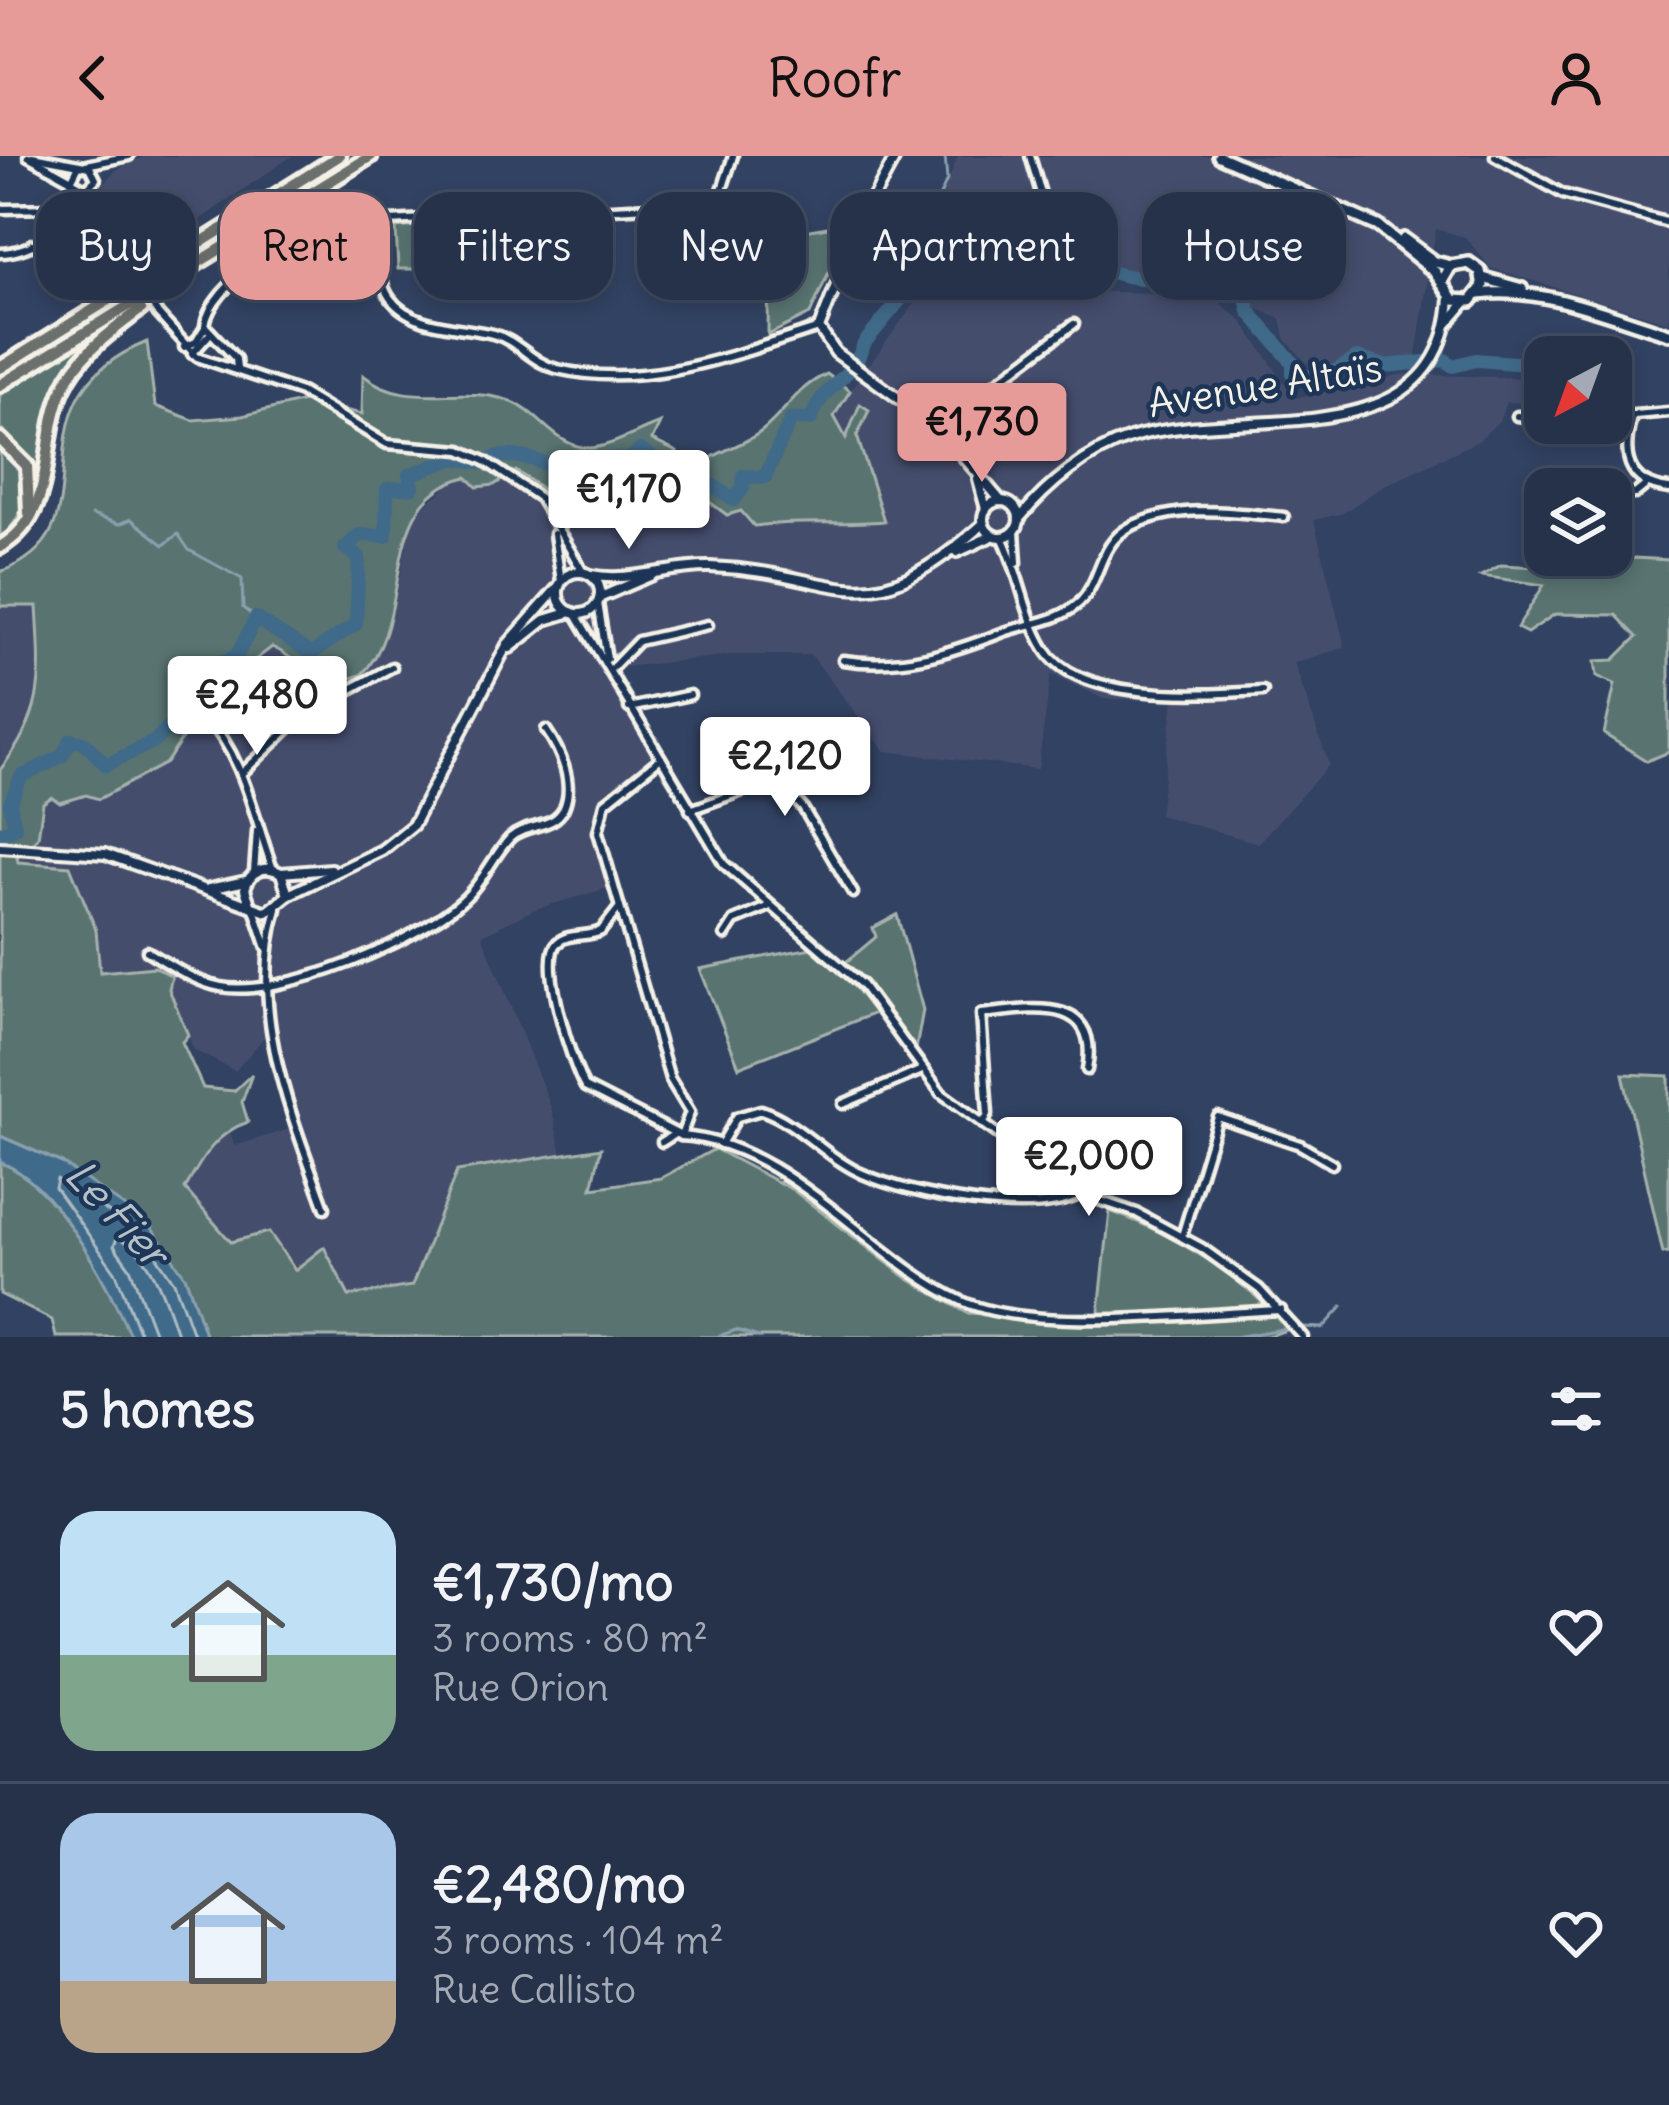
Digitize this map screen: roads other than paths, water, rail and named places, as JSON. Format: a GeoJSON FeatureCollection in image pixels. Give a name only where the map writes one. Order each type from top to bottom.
{"type":"FeatureCollection","features":[{"type":"Feature","properties":{"kind":"highway"},"geometry":{"type":"LineString","coordinates":[[0,364],[38,345],[339,156]]}},
{"type":"Feature","properties":{"kind":"highway"},"geometry":{"type":"LineString","coordinates":[[196,267],[371,156]]}},
{"type":"Feature","properties":{"kind":"highway"},"geometry":{"type":"LineString","coordinates":[[0,385],[142,300]]}},
{"type":"Feature","properties":{"kind":"highway"},"geometry":{"type":"LineString","coordinates":[[0,547],[19,532],[41,496],[66,382],[101,340],[152,300]]}},
{"type":"Feature","properties":{"kind":"highway"},"geometry":{"type":"LineString","coordinates":[[0,439],[22,458],[30,478],[30,507],[19,532]]}},
{"type":"Feature","properties":{"kind":"main road"},"geometry":{"type":"LineString","coordinates":[[1219,156],[1378,226],[1435,262],[1468,263],[1483,278],[1669,334]]}},
{"type":"Feature","properties":{"kind":"main road"},"geometry":{"type":"LineString","coordinates":[[1378,226],[1443,280],[1450,297],[1466,302],[1479,294],[1519,294],[1579,305]]}},
{"type":"Feature","properties":{"kind":"main road"},"geometry":{"type":"LineString","coordinates":[[1443,280],[1451,266]]}},
{"type":"Feature","properties":{"kind":"main road"},"geometry":{"type":"LineString","coordinates":[[1479,294],[1483,278]]}},
{"type":"Feature","properties":{"kind":"street"},"geometry":{"type":"LineString","coordinates":[[30,156],[82,165],[112,163],[129,156]]}},
{"type":"Feature","properties":{"kind":"street"},"geometry":{"type":"LineString","coordinates":[[30,156],[82,192]]}},
{"type":"Feature","properties":{"kind":"street"},"geometry":{"type":"LineString","coordinates":[[390,221],[706,204],[719,197],[733,156]]}},
{"type":"Feature","properties":{"kind":"street"},"geometry":{"type":"LineString","coordinates":[[896,156],[864,215],[819,328],[827,346],[938,427],[1019,519],[1017,567],[1034,624],[1056,663],[1094,684],[1217,693],[1263,691]]}},
{"type":"Feature","properties":{"kind":"street"},"geometry":{"type":"LineString","coordinates":[[1030,156],[1041,192]]}},
{"type":"Feature","properties":{"kind":"street"},"geometry":{"type":"LineString","coordinates":[[1495,156],[1563,194],[1669,223]]}},
{"type":"Feature","properties":{"kind":"street"},"geometry":{"type":"LineString","coordinates":[[90,192],[96,178],[112,163]]}},
{"type":"Feature","properties":{"kind":"street"},"geometry":{"type":"LineString","coordinates":[[82,165],[96,178]]}},
{"type":"Feature","properties":{"kind":"street"},"geometry":{"type":"LineString","coordinates":[[70,181],[82,165]]}},
{"type":"Feature","properties":{"kind":"street"},"geometry":{"type":"LineString","coordinates":[[0,207],[58,208],[79,189],[90,188]]}},
{"type":"Feature","properties":{"kind":"street"},"geometry":{"type":"LineString","coordinates":[[0,253],[54,235],[62,250],[51,256],[32,244]]}},
{"type":"Feature","properties":{"kind":"street"},"geometry":{"type":"LineString","coordinates":[[192,354],[204,346],[214,300],[220,295]]}},
{"type":"Feature","properties":{"kind":"street"},"geometry":{"type":"LineString","coordinates":[[390,295],[400,309],[428,321],[506,338],[557,369],[653,374],[718,361],[819,328]]}},
{"type":"Feature","properties":{"kind":"street"},"geometry":{"type":"LineString","coordinates":[[1447,325],[1450,297]]}},
{"type":"Feature","properties":{"kind":"street"},"geometry":{"type":"LineString","coordinates":[[150,300],[192,354],[332,407],[387,444],[472,454],[531,490],[599,585],[609,666]]}},
{"type":"Feature","properties":{"kind":"street"},"geometry":{"type":"LineString","coordinates":[[1447,325],[1466,302]]}},
{"type":"Feature","properties":{"kind":"street"},"geometry":{"type":"LineString","coordinates":[[938,427],[1074,324]]}},
{"type":"Feature","properties":{"kind":"street","name":"Avenue Altaïs"},"geometry":{"type":"LineString","coordinates":[[1019,519],[1044,490],[1085,460],[1131,437],[1382,405],[1403,395],[1429,368],[1447,325]]}},
{"type":"Feature","properties":{"kind":"street"},"geometry":{"type":"LineString","coordinates":[[183,347],[196,342],[206,330]]}},
{"type":"Feature","properties":{"kind":"street"},"geometry":{"type":"LineString","coordinates":[[206,330],[236,359],[237,369]]}},
{"type":"Feature","properties":{"kind":"street"},"geometry":{"type":"LineString","coordinates":[[1632,417],[1669,412]]}},
{"type":"Feature","properties":{"kind":"street"},"geometry":{"type":"LineString","coordinates":[[1517,416],[1524,417]]}},
{"type":"Feature","properties":{"kind":"street"},"geometry":{"type":"LineString","coordinates":[[1627,444],[1625,456],[1647,485],[1669,489]]}},
{"type":"Feature","properties":{"kind":"street"},"geometry":{"type":"LineString","coordinates":[[950,555],[984,524],[986,509],[976,473]]}},
{"type":"Feature","properties":{"kind":"street"},"geometry":{"type":"LineString","coordinates":[[1632,494],[1647,485]]}},
{"type":"Feature","properties":{"kind":"street","name":"Avenue Altaïs"},"geometry":{"type":"LineString","coordinates":[[1006,502],[1044,490]]}},
{"type":"Feature","properties":{"kind":"street"},"geometry":{"type":"LineString","coordinates":[[986,509],[1006,502]]}},
{"type":"Feature","properties":{"kind":"street"},"geometry":{"type":"LineString","coordinates":[[843,660],[922,659],[1034,624],[1078,604],[1089,591],[1108,546],[1126,529],[1184,510],[1284,517]]}},
{"type":"Feature","properties":{"kind":"street"},"geometry":{"type":"LineString","coordinates":[[984,524],[998,536],[1017,567]]}},
{"type":"Feature","properties":{"kind":"street"},"geometry":{"type":"LineString","coordinates":[[553,525],[560,602],[573,613],[609,666],[724,864],[862,985],[941,1093],[1081,1194],[1182,1236],[1259,1289],[1303,1337]]}},
{"type":"Feature","properties":{"kind":"street"},"geometry":{"type":"LineString","coordinates":[[326,1208],[274,1056],[267,990],[277,909],[288,895],[399,838],[424,812],[518,629],[547,605],[560,584],[587,573],[742,569],[857,591],[913,578],[950,555],[1015,531]]}},
{"type":"Feature","properties":{"kind":"street"},"geometry":{"type":"LineString","coordinates":[[501,658],[545,620],[573,613],[612,588],[665,570]]}},
{"type":"Feature","properties":{"kind":"street"},"geometry":{"type":"LineString","coordinates":[[609,666],[638,641],[708,625]]}},
{"type":"Feature","properties":{"kind":"street"},"geometry":{"type":"LineString","coordinates":[[241,774],[303,716],[392,667]]}},
{"type":"Feature","properties":{"kind":"street"},"geometry":{"type":"LineString","coordinates":[[629,707],[690,695]]}},
{"type":"Feature","properties":{"kind":"street"},"geometry":{"type":"LineString","coordinates":[[206,717],[222,734],[241,774],[257,827],[288,895]]}},
{"type":"Feature","properties":{"kind":"street"},"geometry":{"type":"LineString","coordinates":[[147,951],[190,977],[221,987],[267,990],[435,922],[479,884],[510,838],[560,815],[567,801],[566,777],[546,730]]}},
{"type":"Feature","properties":{"kind":"street"},"geometry":{"type":"LineString","coordinates":[[661,758],[610,797],[599,815],[598,832],[670,1079],[690,1112],[677,1135],[662,1142]]}},
{"type":"Feature","properties":{"kind":"street"},"geometry":{"type":"LineString","coordinates":[[690,810],[776,779],[803,808],[854,893]]}},
{"type":"Feature","properties":{"kind":"street"},"geometry":{"type":"LineString","coordinates":[[257,827],[250,877],[252,905],[269,957]]}},
{"type":"Feature","properties":{"kind":"street"},"geometry":{"type":"LineString","coordinates":[[5,847],[105,854],[252,905],[277,909]]}},
{"type":"Feature","properties":{"kind":"street"},"geometry":{"type":"LineString","coordinates":[[202,889],[229,889],[250,877],[277,871],[339,868]]}},
{"type":"Feature","properties":{"kind":"street"},"geometry":{"type":"LineString","coordinates":[[620,905],[614,919],[596,934],[563,938],[550,951],[547,962],[585,1087],[677,1135],[721,1144],[801,1185],[922,1279],[986,1310],[1043,1317],[1281,1310]]}},
{"type":"Feature","properties":{"kind":"street"},"geometry":{"type":"LineString","coordinates":[[725,935],[734,922],[768,907]]}},
{"type":"Feature","properties":{"kind":"street"},"geometry":{"type":"LineString","coordinates":[[614,919],[628,929]]}},
{"type":"Feature","properties":{"kind":"street"},"geometry":{"type":"LineString","coordinates":[[982,1124],[988,1114],[981,1014],[1048,1007],[1068,1014],[1087,1037],[1087,1070]]}},
{"type":"Feature","properties":{"kind":"street"},"geometry":{"type":"LineString","coordinates":[[843,1105],[922,1070]]}},
{"type":"Feature","properties":{"kind":"street"},"geometry":{"type":"LineString","coordinates":[[721,1144],[737,1117],[761,1109],[865,1175],[1001,1204],[1066,1201],[1081,1194]]}},
{"type":"Feature","properties":{"kind":"street"},"geometry":{"type":"LineString","coordinates":[[1182,1236],[1218,1117],[1300,1145],[1332,1164]]}},
{"type":"Feature","properties":{"kind":"water","name":"Le Fier"},"geometry":{"type":"Polygon","coordinates":[[[0,1136],[62,1163],[148,1223],[185,1276],[206,1337],[131,1337],[94,1264],[60,1213],[21,1174],[0,1162],[0,1136]]]}},
{"type":"Feature","properties":{"kind":"waterway"},"geometry":{"type":"LineString","coordinates":[[942,192],[947,180],[945,156]]}},
{"type":"Feature","properties":{"kind":"waterway"},"geometry":{"type":"LineString","coordinates":[[492,458],[524,458],[577,477],[592,471],[599,459],[629,460],[640,450],[653,458],[659,472],[702,478],[734,500],[743,488],[743,476],[765,477],[791,419],[811,419],[824,396],[855,363],[866,341],[923,276],[911,244],[933,229],[965,233],[986,249],[1009,248],[1024,262],[1036,255],[1076,277],[1098,268],[1158,279],[1218,267],[1243,285],[1249,311],[1293,363],[1293,374],[1327,374],[1357,358],[1385,366],[1445,360],[1453,366],[1476,360],[1524,364]]}},
{"type":"Feature","properties":{"kind":"waterway"},"geometry":{"type":"LineString","coordinates":[[0,833],[15,828],[10,804],[21,777],[62,756],[71,740],[85,743],[106,765],[155,741],[178,716],[177,675],[236,657],[256,618],[311,654],[356,624],[359,557],[345,548],[359,535],[386,536],[387,489],[413,487],[409,475],[455,458],[483,463]]}},
{"type":"Feature","properties":{"kind":"waterway"},"geometry":{"type":"LineString","coordinates":[[92,515],[119,524],[131,519],[164,545],[178,534],[189,550],[242,579],[243,608],[256,618]]}},
{"type":"Feature","properties":{"kind":"waterway"},"geometry":{"type":"LineString","coordinates":[[1303,1327],[1323,1328],[1343,1306]]}},
{"type":"Feature","properties":{"kind":"waterway"},"geometry":{"type":"LineString","coordinates":[[1234,1337],[1289,1328]]}},
{"type":"Feature","properties":{"kind":"waterway"},"geometry":{"type":"LineString","coordinates":[[716,1337],[736,1330],[759,1337]]}}]}
